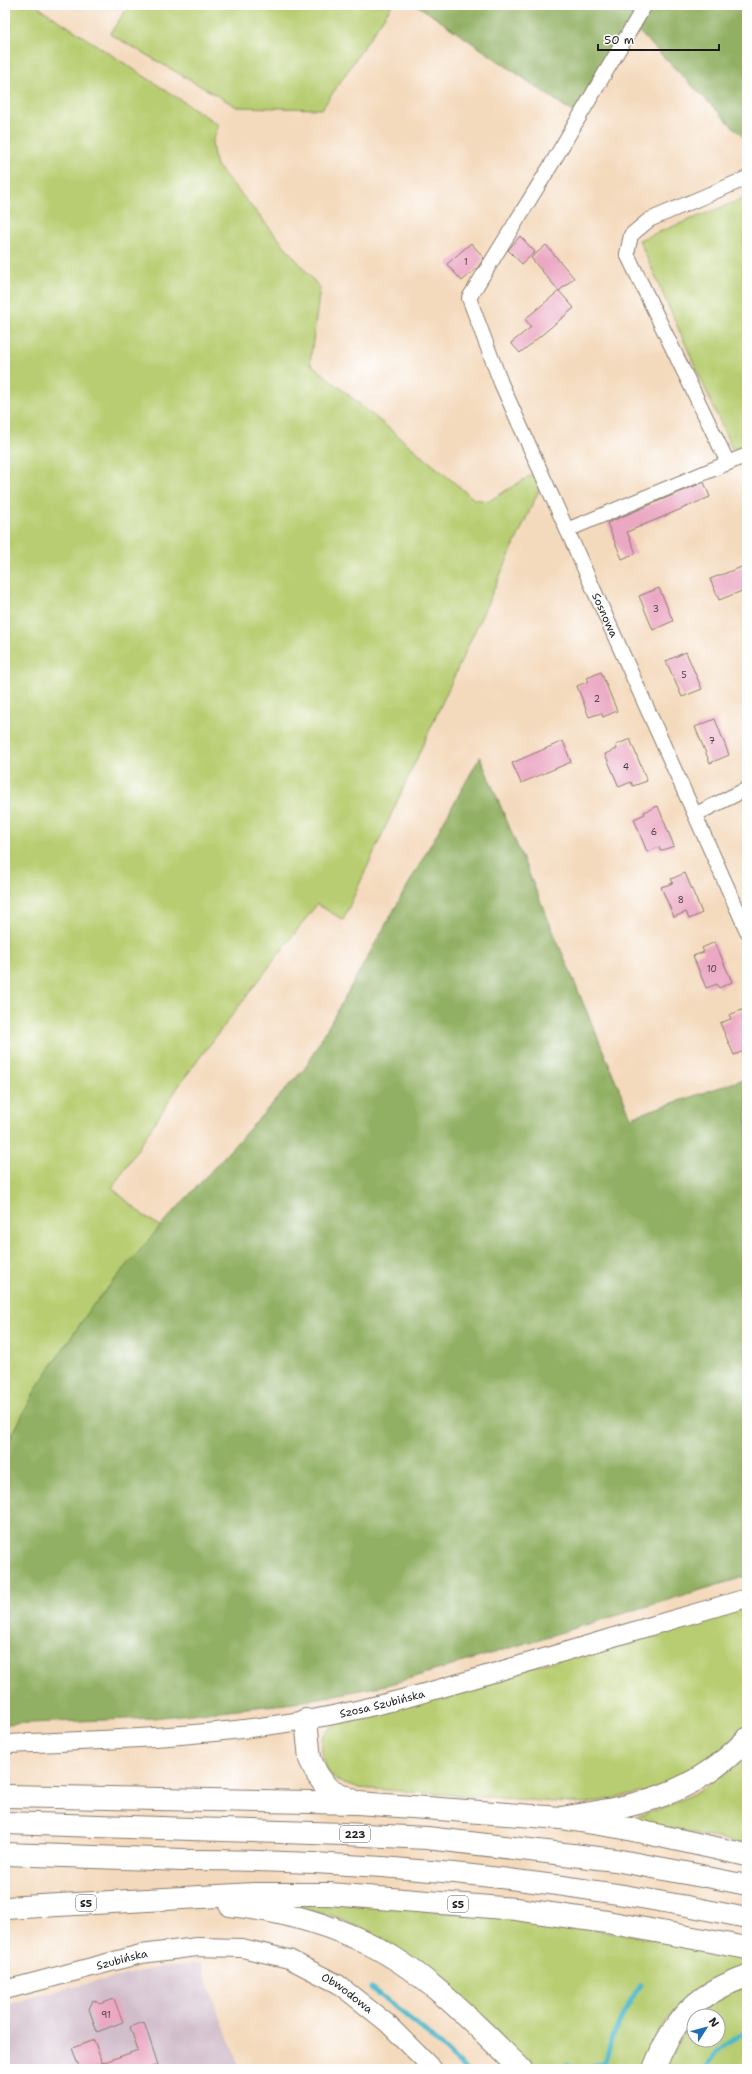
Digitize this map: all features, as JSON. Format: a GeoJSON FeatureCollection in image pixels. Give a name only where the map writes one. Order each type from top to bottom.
{"type":"FeatureCollection","features":[{"type":"Feature","properties":{"kind":"highway"},"geometry":{"type":"LineString","coordinates":[[306,1720],[310,1759],[317,1774],[327,1788],[358,1803]]}},
{"type":"Feature","properties":{"kind":"highway"},"geometry":{"type":"LineString","coordinates":[[561,1818],[632,1806],[664,1796],[695,1780],[735,1752],[747,1739]]}},
{"type":"Feature","properties":{"kind":"highway"},"geometry":{"type":"LineString","coordinates":[[5,1796],[358,1803],[561,1818],[624,1828],[747,1855]]}},
{"type":"Feature","properties":{"kind":"highway","name":"223"},"geometry":{"type":"LineString","coordinates":[[5,1823],[427,1838],[615,1860],[702,1876]]}},
{"type":"Feature","properties":{"kind":"highway"},"geometry":{"type":"LineString","coordinates":[[5,1854],[183,1860]]}},
{"type":"Feature","properties":{"kind":"highway","name":"S5"},"geometry":{"type":"LineString","coordinates":[[5,1908],[254,1894],[329,1894],[421,1900],[516,1909],[607,1922],[747,1948]]}},
{"type":"Feature","properties":{"kind":"highway"},"geometry":{"type":"LineString","coordinates":[[167,1898],[251,1908],[310,1921],[369,1944],[406,1967],[454,2005],[520,2069]]}},
{"type":"Feature","properties":{"kind":"highway"},"geometry":{"type":"LineString","coordinates":[[654,2069],[664,2042],[680,2019],[699,2000],[726,1983],[747,1976]]}},
{"type":"Feature","properties":{"kind":"main road"},"geometry":{"type":"LineString","coordinates":[[183,1860],[254,1860],[365,1865],[522,1880],[620,1894],[747,1918]]}},
{"type":"Feature","properties":{"kind":"main road","name":"223"},"geometry":{"type":"LineString","coordinates":[[702,1876],[747,1885]]}},
{"type":"Feature","properties":{"kind":"street","name":"Sosnowa"},"geometry":{"type":"LineString","coordinates":[[645,5],[562,147],[469,298],[501,383],[696,814],[747,931]]}},
{"type":"Feature","properties":{"kind":"street"},"geometry":{"type":"LineString","coordinates":[[728,463],[627,254],[630,235],[649,220],[747,178]]}},
{"type":"Feature","properties":{"kind":"street"},"geometry":{"type":"LineString","coordinates":[[567,530],[747,455]]}},
{"type":"Feature","properties":{"kind":"street"},"geometry":{"type":"LineString","coordinates":[[696,814],[747,789]]}},
{"type":"Feature","properties":{"kind":"street","name":"Szosa Szubińska"},"geometry":{"type":"LineString","coordinates":[[5,1744],[142,1738],[235,1730],[306,1720],[356,1710],[462,1682],[747,1598]]}},
{"type":"Feature","properties":{"kind":"street","name":"Szubińska"},"geometry":{"type":"LineString","coordinates":[[5,1990],[140,1954],[198,1947],[242,1948]]}},
{"type":"Feature","properties":{"kind":"street","name":"Obwodowa"},"geometry":{"type":"LineString","coordinates":[[242,1948],[289,1959],[338,1984],[387,2023],[433,2069]]}},
{"type":"Feature","properties":{"kind":"shaded area"},"geometry":{"type":"Polygon","coordinates":[[[200,1963],[240,2069],[5,2069],[5,2006],[38,1995],[152,1969],[200,1963]]]}},
{"type":"Feature","properties":{"kind":"green space"},"geometry":{"type":"Polygon","coordinates":[[[5,5],[35,5],[219,125],[212,143],[215,163],[320,288],[310,363],[474,499],[489,501],[533,474],[540,488],[343,920],[317,904],[182,1081],[112,1188],[143,1215],[207,1257],[5,1480],[5,5]]]}},
{"type":"Feature","properties":{"kind":"green space"},"geometry":{"type":"Polygon","coordinates":[[[129,5],[392,5],[322,109],[237,107],[110,34],[129,5]]]}},
{"type":"Feature","properties":{"kind":"green space"},"geometry":{"type":"Polygon","coordinates":[[[417,5],[747,5],[747,141],[634,27],[580,117],[417,5]]]}},
{"type":"Feature","properties":{"kind":"green space"},"geometry":{"type":"Polygon","coordinates":[[[747,197],[747,444],[732,449],[639,240],[747,197]]]}},
{"type":"Feature","properties":{"kind":"green space"},"geometry":{"type":"Polygon","coordinates":[[[480,757],[631,1117],[747,1078],[747,1576],[391,1684],[294,1703],[153,1718],[5,1724],[5,1448],[39,1384],[93,1305],[158,1229],[305,1068],[480,757]]]}},
{"type":"Feature","properties":{"kind":"green space"},"geometry":{"type":"Polygon","coordinates":[[[747,1607],[747,1723],[723,1749],[667,1788],[585,1804],[359,1788],[340,1782],[328,1772],[325,1765],[322,1737],[336,1722],[747,1607]]]}},
{"type":"Feature","properties":{"kind":"green space"},"geometry":{"type":"Polygon","coordinates":[[[747,1752],[747,1844],[623,1821],[675,1803],[705,1787],[719,1777],[747,1752]]]}},
{"type":"Feature","properties":{"kind":"green space"},"geometry":{"type":"Polygon","coordinates":[[[357,1903],[494,1916],[630,1935],[747,1957],[747,1967],[727,1973],[709,1982],[681,2003],[659,2032],[643,2069],[533,2069],[451,1988],[369,1932],[333,1916],[283,1904],[357,1903]]]}},
{"type":"Feature","properties":{"kind":"green space"},"geometry":{"type":"Polygon","coordinates":[[[747,1986],[747,2069],[663,2069],[667,2058],[686,2029],[686,2048],[726,2048],[726,2008],[705,2008],[718,1998],[747,1986]]]}},
{"type":"Feature","properties":{"kind":"building"},"geometry":{"type":"Polygon","coordinates":[[[520,236],[535,252],[522,264],[508,250],[520,236]]]}},
{"type":"Feature","properties":{"kind":"building"},"geometry":{"type":"Polygon","coordinates":[[[471,243],[484,258],[478,267],[462,281],[447,264],[471,243]]]}},
{"type":"Feature","properties":{"kind":"building"},"geometry":{"type":"Polygon","coordinates":[[[546,245],[574,278],[559,291],[531,258],[546,245]]]}},
{"type":"Feature","properties":{"kind":"building"},"geometry":{"type":"Polygon","coordinates":[[[559,291],[574,308],[520,353],[511,343],[531,327],[525,319],[559,291]]]}},
{"type":"Feature","properties":{"kind":"building"},"geometry":{"type":"Polygon","coordinates":[[[704,482],[710,497],[627,532],[636,553],[622,559],[607,523],[704,482]]]}},
{"type":"Feature","properties":{"kind":"building"},"geometry":{"type":"Polygon","coordinates":[[[747,565],[747,589],[719,600],[710,579],[747,565]]]}},
{"type":"Feature","properties":{"kind":"building"},"geometry":{"type":"Polygon","coordinates":[[[659,588],[673,621],[653,630],[639,596],[659,588]]]}},
{"type":"Feature","properties":{"kind":"building"},"geometry":{"type":"Polygon","coordinates":[[[686,652],[702,689],[682,697],[666,661],[686,652]]]}},
{"type":"Feature","properties":{"kind":"building"},"geometry":{"type":"Polygon","coordinates":[[[601,672],[617,711],[603,717],[601,713],[589,717],[577,686],[589,681],[587,678],[601,672]]]}},
{"type":"Feature","properties":{"kind":"building"},"geometry":{"type":"Polygon","coordinates":[[[715,719],[729,755],[710,763],[695,727],[715,719]]]}},
{"type":"Feature","properties":{"kind":"building"},"geometry":{"type":"Polygon","coordinates":[[[630,739],[647,781],[633,786],[631,782],[619,787],[605,754],[617,749],[616,745],[630,739]]]}},
{"type":"Feature","properties":{"kind":"building"},"geometry":{"type":"Polygon","coordinates":[[[563,741],[571,762],[521,783],[512,763],[563,741]]]}},
{"type":"Feature","properties":{"kind":"building"},"geometry":{"type":"Polygon","coordinates":[[[658,806],[674,846],[660,851],[659,847],[647,852],[634,819],[645,814],[644,812],[658,806]]]}},
{"type":"Feature","properties":{"kind":"building"},"geometry":{"type":"Polygon","coordinates":[[[685,873],[702,913],[689,919],[686,912],[674,917],[661,887],[673,883],[671,879],[685,873]]]}},
{"type":"Feature","properties":{"kind":"building"},"geometry":{"type":"Polygon","coordinates":[[[715,942],[732,982],[719,988],[717,984],[706,988],[693,956],[704,952],[702,948],[715,942]]]}},
{"type":"Feature","properties":{"kind":"building"},"geometry":{"type":"Polygon","coordinates":[[[742,1010],[747,1020],[747,1050],[734,1055],[720,1023],[731,1019],[729,1015],[742,1010]]]}},
{"type":"Feature","properties":{"kind":"building"},"geometry":{"type":"Polygon","coordinates":[[[114,1999],[123,2022],[97,2032],[89,2009],[93,2000],[101,2004],[114,1999]]]}},
{"type":"Feature","properties":{"kind":"building"},"geometry":{"type":"Polygon","coordinates":[[[144,2022],[158,2065],[145,2069],[80,2069],[72,2048],[94,2040],[102,2063],[138,2050],[130,2027],[144,2022]]]}},
{"type":"Feature","properties":{"kind":"waterway"},"geometry":{"type":"LineString","coordinates":[[585,2069],[605,2063],[611,2042],[619,2023],[640,1985]]}},
{"type":"Feature","properties":{"kind":"waterway"},"geometry":{"type":"LineString","coordinates":[[372,1988],[426,2032],[465,2069]]}},
{"type":"Feature","properties":{"kind":"waterway"},"geometry":{"type":"LineString","coordinates":[[705,2069],[717,2052],[747,2030]]}},
{"type":"Feature","properties":{"kind":"waterway"},"geometry":{"type":"LineString","coordinates":[[567,2065],[573,2069]]}}]}
